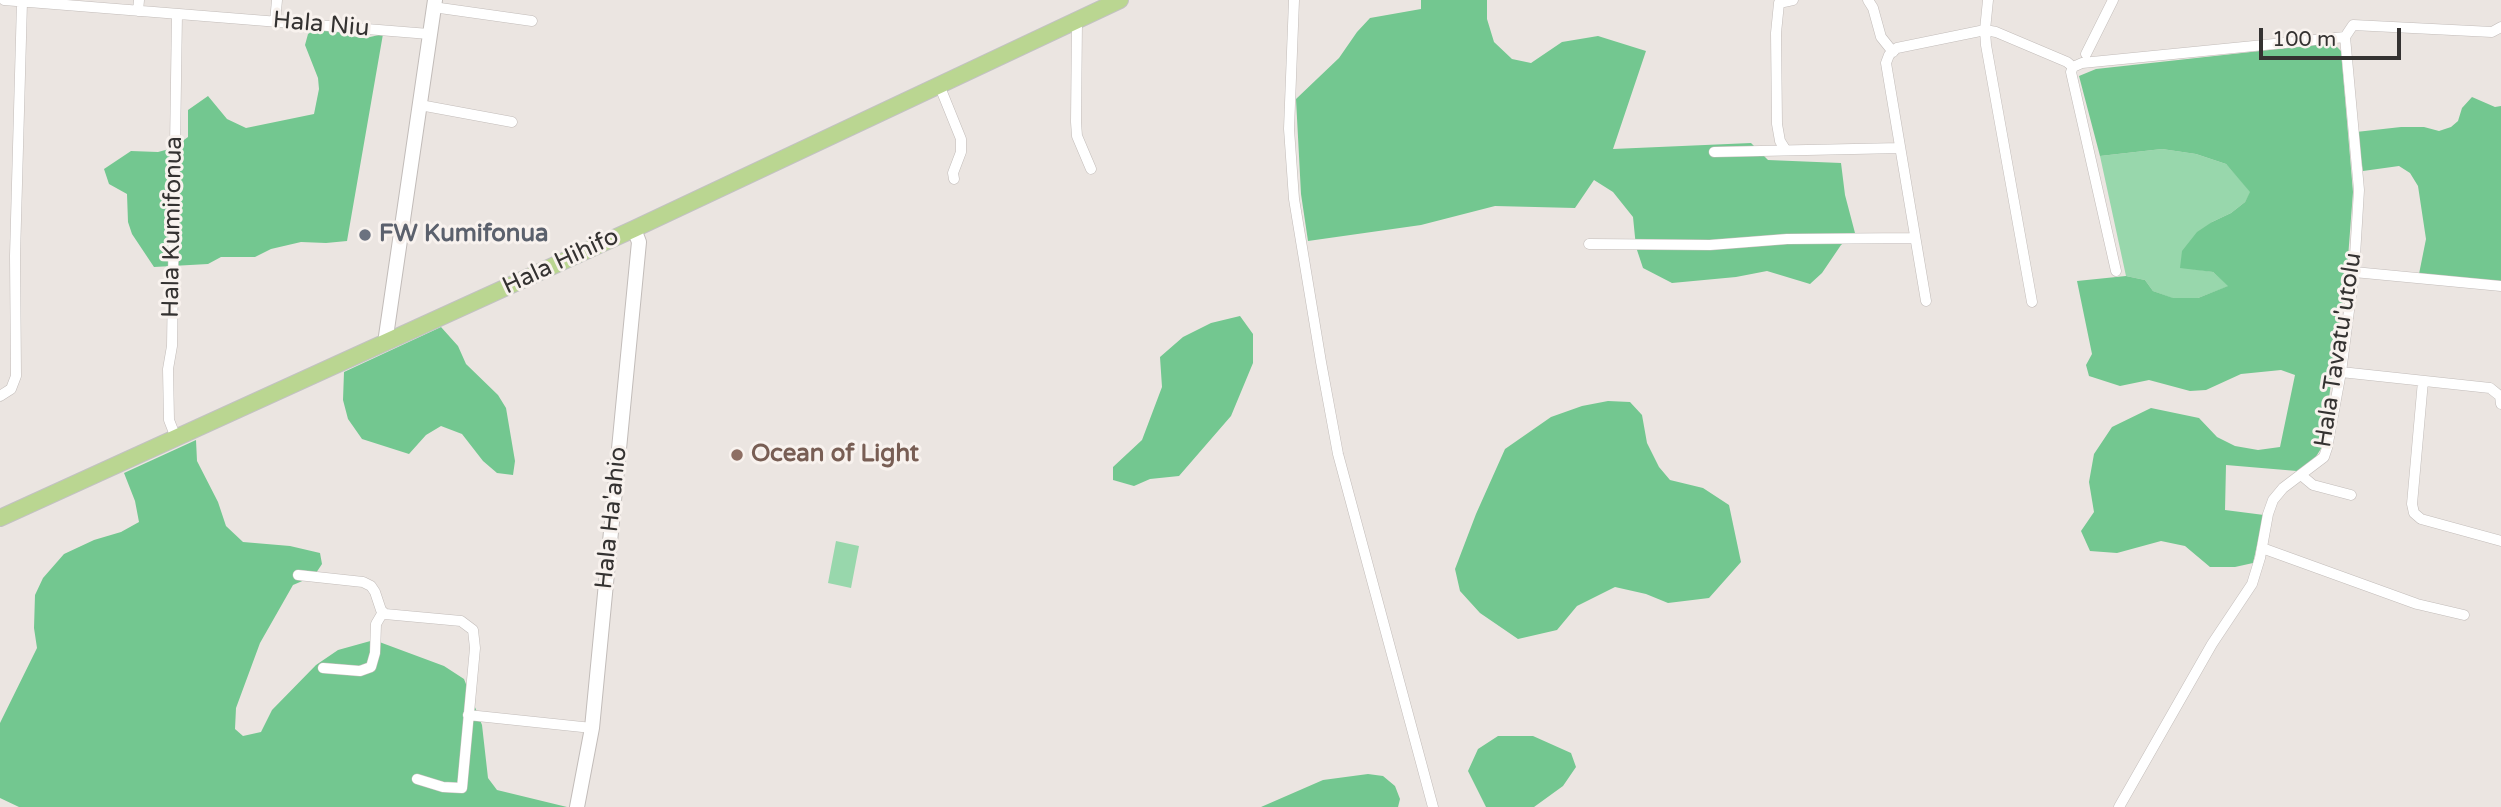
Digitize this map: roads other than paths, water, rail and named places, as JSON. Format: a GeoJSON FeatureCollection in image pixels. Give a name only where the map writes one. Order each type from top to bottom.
{"type":"FeatureCollection","features":[{"type":"Feature","properties":{"kind":"main road","name":"Hala Hihifo"},"geometry":{"type":"LineString","coordinates":[[0,518],[634,229],[1120,0]]}},
{"type":"Feature","properties":{"kind":"street","name":"Hala Niu"},"geometry":{"type":"LineString","coordinates":[[4,0],[139,5],[177,14],[429,34]]}},
{"type":"Feature","properties":{"kind":"street"},"geometry":{"type":"LineString","coordinates":[[275,22],[277,0]]}},
{"type":"Feature","properties":{"kind":"street"},"geometry":{"type":"LineString","coordinates":[[1294,0],[1289,129],[1294,199],[1321,362],[1338,454],[1433,807]]}},
{"type":"Feature","properties":{"kind":"street"},"geometry":{"type":"LineString","coordinates":[[1786,149],[1780,141],[1776,111],[1776,33],[1779,3],[1793,0]]}},
{"type":"Feature","properties":{"kind":"street"},"geometry":{"type":"LineString","coordinates":[[1868,0],[1881,37],[1893,52]]}},
{"type":"Feature","properties":{"kind":"street"},"geometry":{"type":"LineString","coordinates":[[1988,0],[1986,45],[2032,302]]}},
{"type":"Feature","properties":{"kind":"street"},"geometry":{"type":"LineString","coordinates":[[2113,0],[2083,61],[2071,72],[2116,271]]}},
{"type":"Feature","properties":{"kind":"street"},"geometry":{"type":"LineString","coordinates":[[0,396],[11,389],[16,376],[15,256],[22,2]]}},
{"type":"Feature","properties":{"kind":"street"},"geometry":{"type":"LineString","coordinates":[[385,343],[434,4],[532,21]]}},
{"type":"Feature","properties":{"kind":"street","name":"Hala Kumifonua"},"geometry":{"type":"LineString","coordinates":[[176,439],[169,420],[168,369],[172,346],[177,14]]}},
{"type":"Feature","properties":{"kind":"street"},"geometry":{"type":"LineString","coordinates":[[1077,21],[1077,136],[1091,169]]}},
{"type":"Feature","properties":{"kind":"street"},"geometry":{"type":"LineString","coordinates":[[1926,301],[1886,63],[1897,48],[1985,30],[1996,32],[2067,62],[2345,37],[2353,25],[2491,32],[2501,27]]}},
{"type":"Feature","properties":{"kind":"street","name":"Hala Tavatu'utolu"},"geometry":{"type":"LineString","coordinates":[[2119,807],[2212,644],[2252,584],[2273,500],[2283,488],[2324,457],[2341,372],[2354,272],[2358,190],[2345,37]]}},
{"type":"Feature","properties":{"kind":"street"},"geometry":{"type":"LineString","coordinates":[[940,86],[961,139],[961,152],[953,173],[954,179]]}},
{"type":"Feature","properties":{"kind":"street"},"geometry":{"type":"LineString","coordinates":[[420,105],[512,122]]}},
{"type":"Feature","properties":{"kind":"street"},"geometry":{"type":"LineString","coordinates":[[1714,152],[1900,148]]}},
{"type":"Feature","properties":{"kind":"street","name":"Hala Ha'ahio"},"geometry":{"type":"LineString","coordinates":[[577,807],[592,729],[639,242],[634,229]]}},
{"type":"Feature","properties":{"kind":"street"},"geometry":{"type":"LineString","coordinates":[[1589,244],[1710,246],[1787,239],[1915,239]]}},
{"type":"Feature","properties":{"kind":"street"},"geometry":{"type":"LineString","coordinates":[[2354,272],[2501,286]]}},
{"type":"Feature","properties":{"kind":"street"},"geometry":{"type":"LineString","coordinates":[[2341,372],[2490,387],[2500,396],[2501,404]]}},
{"type":"Feature","properties":{"kind":"street"},"geometry":{"type":"LineString","coordinates":[[2423,381],[2412,504],[2414,513],[2421,519],[2501,541]]}},
{"type":"Feature","properties":{"kind":"street"},"geometry":{"type":"LineString","coordinates":[[2301,475],[2313,485],[2351,495]]}},
{"type":"Feature","properties":{"kind":"street"},"geometry":{"type":"LineString","coordinates":[[2262,548],[2417,604],[2464,615]]}},
{"type":"Feature","properties":{"kind":"street"},"geometry":{"type":"LineString","coordinates":[[298,576],[363,582],[371,586],[383,612]]}},
{"type":"Feature","properties":{"kind":"street"},"geometry":{"type":"LineString","coordinates":[[323,668],[360,671],[371,667],[376,624],[383,612]]}},
{"type":"Feature","properties":{"kind":"street"},"geometry":{"type":"LineString","coordinates":[[383,612],[397,616],[461,621],[473,630],[475,648],[462,788],[417,779]]}},
{"type":"Feature","properties":{"kind":"street"},"geometry":{"type":"LineString","coordinates":[[468,715],[592,729]]}},
{"type":"Feature","properties":{"kind":"place","name":"FW Kumifonua"},"geometry":{"type":"Point","coordinates":[365,235]}},
{"type":"Feature","properties":{"kind":"place","name":"Ocean of Light"},"geometry":{"type":"Point","coordinates":[737,455]}}]}
